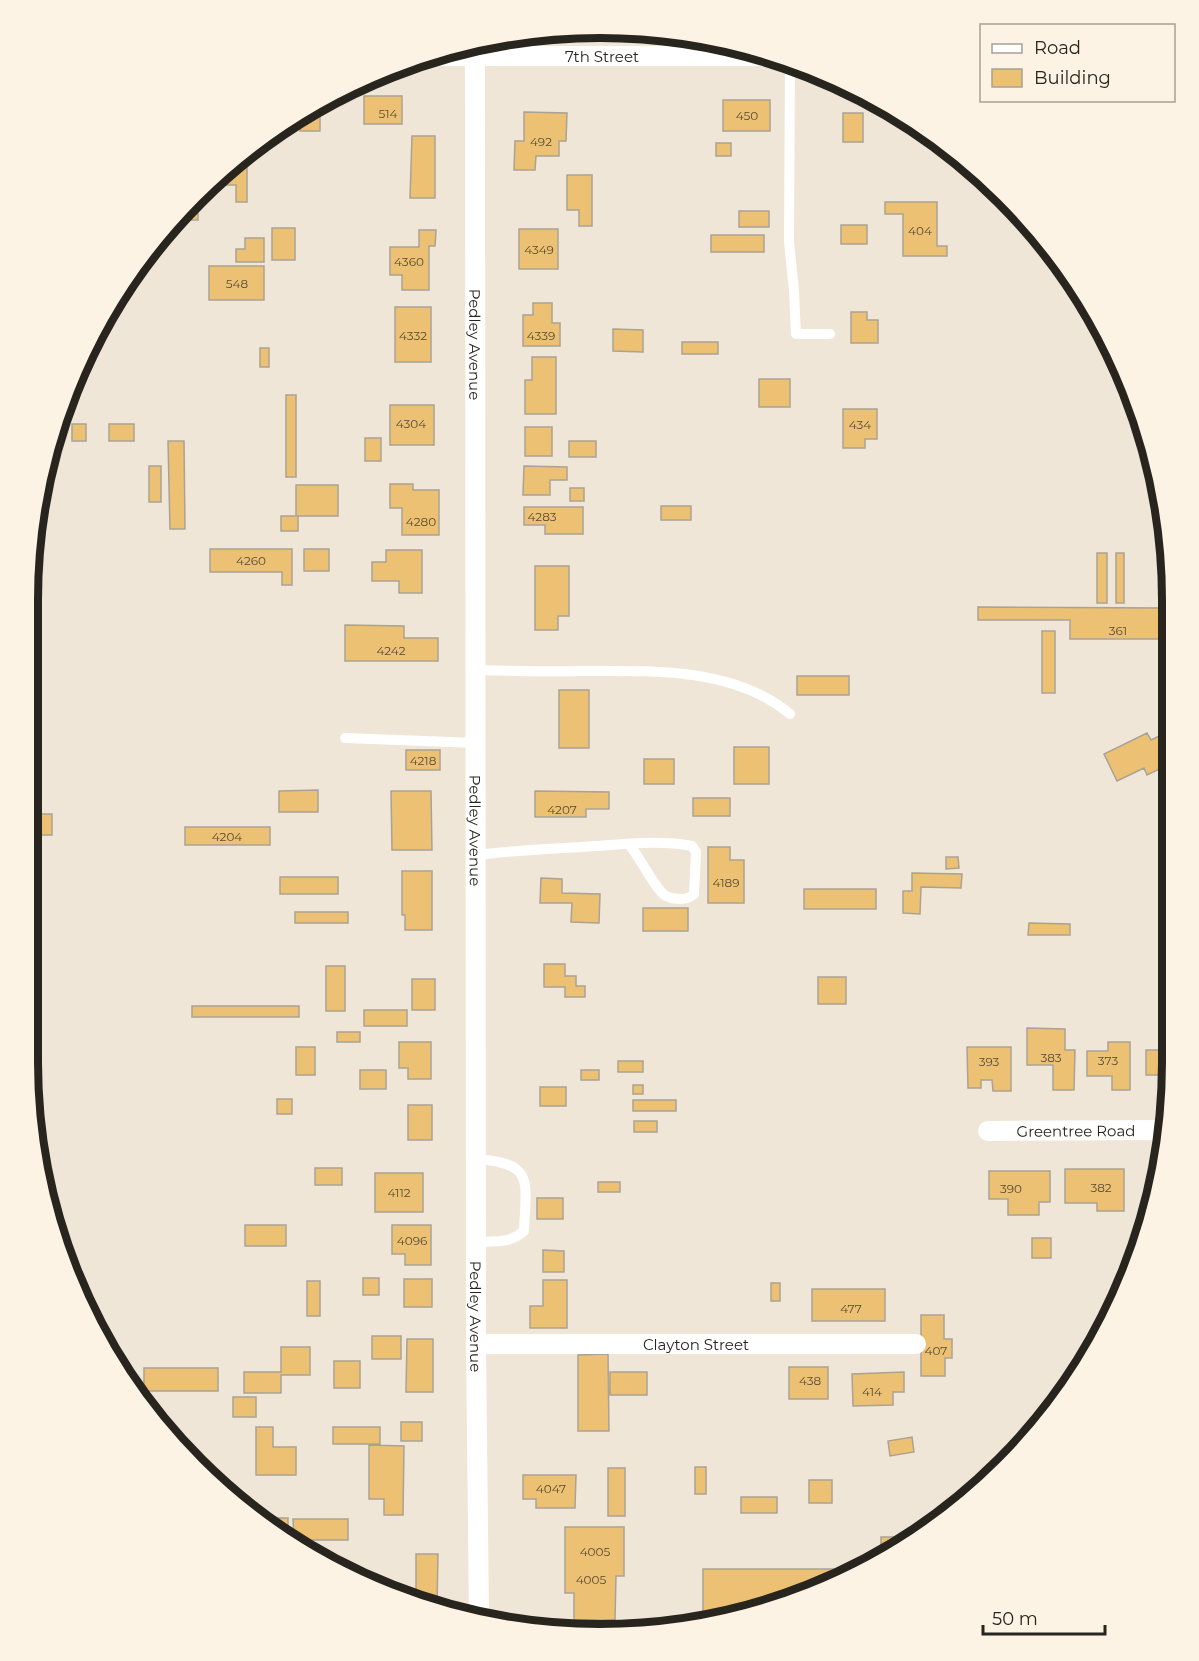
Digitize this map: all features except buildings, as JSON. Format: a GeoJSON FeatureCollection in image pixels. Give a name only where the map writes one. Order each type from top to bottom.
{"type":"FeatureCollection","features":[{"type":"Feature","properties":{"kind":"street","name":"7th Street"},"geometry":{"type":"LineString","coordinates":[[485,49],[737,55]]}},
{"type":"Feature","properties":{"kind":"street","name":"Pedley Avenue"},"geometry":{"type":"LineString","coordinates":[[477,51],[476,1344],[479,1610]]}},
{"type":"Feature","properties":{"kind":"street","name":"Greentree Road"},"geometry":{"type":"LineString","coordinates":[[988,1131],[1157,1130]]}},
{"type":"Feature","properties":{"kind":"street","name":"Clayton Street"},"geometry":{"type":"LineString","coordinates":[[476,1344],[916,1344]]}},
{"type":"Feature","properties":{"kind":"lane"},"geometry":{"type":"LineString","coordinates":[[790,71],[789,242],[795,291],[796,334],[830,334]]}},
{"type":"Feature","properties":{"kind":"lane"},"geometry":{"type":"LineString","coordinates":[[476,670],[674,673],[721,681],[762,695],[790,714]]}},
{"type":"Feature","properties":{"kind":"lane"},"geometry":{"type":"LineString","coordinates":[[345,738],[476,743]]}},
{"type":"Feature","properties":{"kind":"lane"},"geometry":{"type":"LineString","coordinates":[[476,855],[514,850],[629,844],[671,843],[692,846],[696,852],[694,894],[691,898],[679,899],[666,896],[657,888],[639,856],[629,844]]}},
{"type":"Feature","properties":{"kind":"lane"},"geometry":{"type":"LineString","coordinates":[[476,1159],[513,1165],[521,1172],[526,1185],[524,1231],[507,1241],[476,1242]]}}]}
